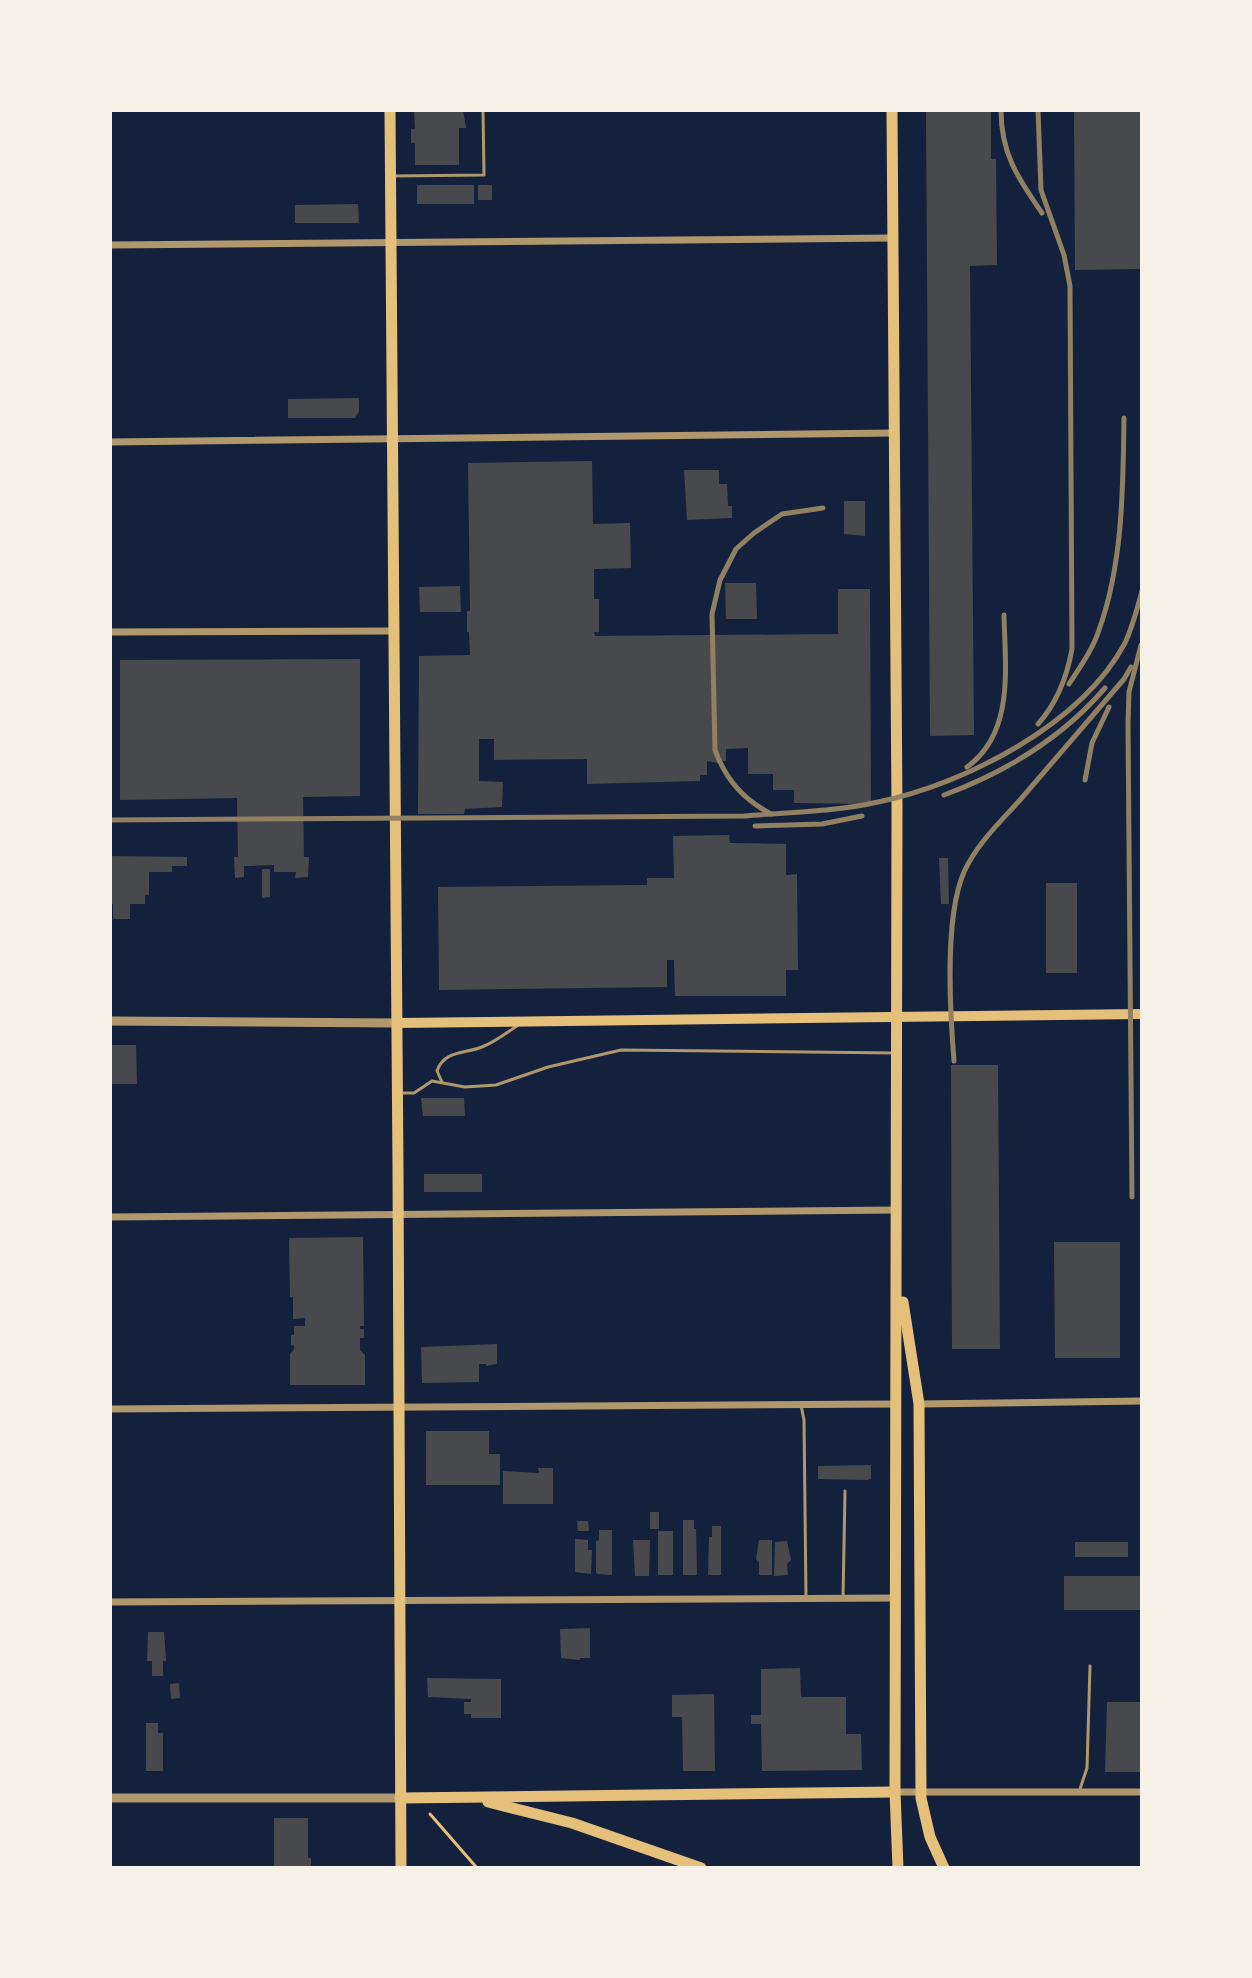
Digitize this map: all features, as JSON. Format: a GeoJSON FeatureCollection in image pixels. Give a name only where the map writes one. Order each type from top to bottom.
{"type":"FeatureCollection","features":[{"type":"Feature","properties":{"kind":"main road"},"geometry":{"type":"LineString","coordinates":[[390,110],[401,1868]]}},
{"type":"Feature","properties":{"kind":"main road"},"geometry":{"type":"LineString","coordinates":[[892,110],[897,1053],[895,1792],[898,1868]]}},
{"type":"Feature","properties":{"kind":"main road"},"geometry":{"type":"LineString","coordinates":[[397,1023],[1142,1014]]}},
{"type":"Feature","properties":{"kind":"main road"},"geometry":{"type":"LineString","coordinates":[[897,1269],[919,1404],[921,1798],[926,1824],[944,1868]]}},
{"type":"Feature","properties":{"kind":"main road"},"geometry":{"type":"LineString","coordinates":[[400,1798],[895,1792]]}},
{"type":"Feature","properties":{"kind":"main road"},"geometry":{"type":"LineString","coordinates":[[469,1797],[572,1823],[701,1868]]}},
{"type":"Feature","properties":{"kind":"street"},"geometry":{"type":"LineString","coordinates":[[110,245],[893,238]]}},
{"type":"Feature","properties":{"kind":"street"},"geometry":{"type":"LineString","coordinates":[[110,442],[894,433]]}},
{"type":"Feature","properties":{"kind":"street"},"geometry":{"type":"LineString","coordinates":[[110,632],[393,631]]}},
{"type":"Feature","properties":{"kind":"street"},"geometry":{"type":"LineString","coordinates":[[110,1021],[397,1023]]}},
{"type":"Feature","properties":{"kind":"street"},"geometry":{"type":"LineString","coordinates":[[110,1217],[897,1210]]}},
{"type":"Feature","properties":{"kind":"street"},"geometry":{"type":"LineString","coordinates":[[919,1404],[1142,1401]]}},
{"type":"Feature","properties":{"kind":"street"},"geometry":{"type":"LineString","coordinates":[[110,1409],[896,1404]]}},
{"type":"Feature","properties":{"kind":"street"},"geometry":{"type":"LineString","coordinates":[[110,1602],[895,1598]]}},
{"type":"Feature","properties":{"kind":"street"},"geometry":{"type":"LineString","coordinates":[[895,1792],[1142,1792]]}},
{"type":"Feature","properties":{"kind":"street"},"geometry":{"type":"LineString","coordinates":[[110,1798],[400,1798]]}},
{"type":"Feature","properties":{"kind":"lane"},"geometry":{"type":"LineString","coordinates":[[389,176],[484,175],[483,110]]}},
{"type":"Feature","properties":{"kind":"lane"},"geometry":{"type":"LineString","coordinates":[[442,1082],[438,1066],[448,1057],[481,1048],[522,1022]]}},
{"type":"Feature","properties":{"kind":"lane"},"geometry":{"type":"LineString","coordinates":[[397,1093],[414,1093],[426,1083],[442,1082],[465,1087],[498,1085],[548,1067],[621,1050],[897,1053]]}},
{"type":"Feature","properties":{"kind":"lane"},"geometry":{"type":"LineString","coordinates":[[801,1405],[804,1420],[806,1599]]}},
{"type":"Feature","properties":{"kind":"lane"},"geometry":{"type":"LineString","coordinates":[[843,1599],[845,1491]]}},
{"type":"Feature","properties":{"kind":"lane"},"geometry":{"type":"LineString","coordinates":[[1079,1792],[1087,1768],[1090,1666]]}},
{"type":"Feature","properties":{"kind":"path"},"geometry":{"type":"LineString","coordinates":[[430,1814],[477,1868]]}},
{"type":"Feature","properties":{"kind":"building"},"geometry":{"type":"Polygon","coordinates":[[[414,110],[463,110],[466,128],[459,128],[459,165],[415,165],[415,143],[411,143],[411,129],[415,129],[414,110]]]}},
{"type":"Feature","properties":{"kind":"building"},"geometry":{"type":"Polygon","coordinates":[[[926,110],[991,110],[991,159],[996,159],[997,265],[970,266],[974,735],[930,736],[926,110]]]}},
{"type":"Feature","properties":{"kind":"building"},"geometry":{"type":"Polygon","coordinates":[[[1074,110],[1142,110],[1142,269],[1075,270],[1074,110]]]}},
{"type":"Feature","properties":{"kind":"building"},"geometry":{"type":"Polygon","coordinates":[[[417,185],[474,185],[474,204],[417,204],[417,185]]]}},
{"type":"Feature","properties":{"kind":"building"},"geometry":{"type":"Polygon","coordinates":[[[478,185],[492,185],[492,200],[478,200],[478,185]]]}},
{"type":"Feature","properties":{"kind":"building"},"geometry":{"type":"Polygon","coordinates":[[[358,204],[359,223],[295,223],[295,205],[358,204]]]}},
{"type":"Feature","properties":{"kind":"building"},"geometry":{"type":"Polygon","coordinates":[[[359,398],[359,411],[355,418],[288,418],[288,399],[359,398]]]}},
{"type":"Feature","properties":{"kind":"building"},"geometry":{"type":"Polygon","coordinates":[[[592,461],[593,524],[630,523],[631,568],[594,569],[594,599],[599,599],[599,632],[594,632],[595,636],[838,634],[838,589],[870,589],[871,804],[794,803],[794,790],[773,790],[773,774],[748,774],[748,748],[726,749],[726,761],[707,761],[707,775],[700,775],[700,781],[587,784],[587,759],[494,760],[494,739],[479,739],[479,781],[503,782],[502,807],[465,809],[464,814],[418,814],[419,656],[470,655],[467,632],[467,611],[470,611],[468,463],[592,461]]]}},
{"type":"Feature","properties":{"kind":"building"},"geometry":{"type":"Polygon","coordinates":[[[684,470],[719,470],[719,484],[727,484],[732,518],[687,520],[684,470]]]}},
{"type":"Feature","properties":{"kind":"building"},"geometry":{"type":"Polygon","coordinates":[[[844,501],[865,501],[865,536],[844,534],[844,501]]]}},
{"type":"Feature","properties":{"kind":"building"},"geometry":{"type":"Polygon","coordinates":[[[725,583],[756,583],[757,619],[726,619],[725,583]]]}},
{"type":"Feature","properties":{"kind":"building"},"geometry":{"type":"Polygon","coordinates":[[[460,586],[461,612],[420,612],[419,587],[460,586]]]}},
{"type":"Feature","properties":{"kind":"building"},"geometry":{"type":"Polygon","coordinates":[[[360,659],[360,796],[303,797],[304,857],[309,857],[308,877],[295,878],[296,872],[274,872],[274,865],[244,866],[244,877],[235,878],[234,857],[238,857],[237,798],[120,800],[120,660],[360,659]]]}},
{"type":"Feature","properties":{"kind":"building"},"geometry":{"type":"Polygon","coordinates":[[[729,835],[730,843],[786,844],[786,875],[797,874],[798,970],[786,970],[786,996],[675,996],[674,960],[667,960],[667,987],[439,990],[438,887],[647,885],[647,878],[674,878],[673,836],[729,835]]]}},
{"type":"Feature","properties":{"kind":"building"},"geometry":{"type":"Polygon","coordinates":[[[110,856],[187,857],[187,866],[172,866],[172,872],[149,872],[149,895],[145,895],[145,904],[130,904],[130,919],[113,919],[110,856]]]}},
{"type":"Feature","properties":{"kind":"building"},"geometry":{"type":"Polygon","coordinates":[[[939,858],[948,858],[949,904],[941,904],[939,858]]]}},
{"type":"Feature","properties":{"kind":"building"},"geometry":{"type":"Polygon","coordinates":[[[262,869],[270,869],[270,897],[262,898],[262,869]]]}},
{"type":"Feature","properties":{"kind":"building"},"geometry":{"type":"Polygon","coordinates":[[[1046,883],[1077,883],[1077,973],[1046,973],[1046,883]]]}},
{"type":"Feature","properties":{"kind":"building"},"geometry":{"type":"Polygon","coordinates":[[[110,1045],[136,1045],[137,1084],[110,1084],[110,1045]]]}},
{"type":"Feature","properties":{"kind":"building"},"geometry":{"type":"Polygon","coordinates":[[[951,1065],[998,1065],[1000,1349],[952,1349],[951,1065]]]}},
{"type":"Feature","properties":{"kind":"building"},"geometry":{"type":"Polygon","coordinates":[[[421,1098],[464,1098],[465,1116],[423,1116],[421,1098]]]}},
{"type":"Feature","properties":{"kind":"building"},"geometry":{"type":"Polygon","coordinates":[[[424,1174],[482,1174],[482,1192],[424,1192],[424,1174]]]}},
{"type":"Feature","properties":{"kind":"building"},"geometry":{"type":"Polygon","coordinates":[[[363,1237],[364,1326],[360,1329],[364,1329],[364,1338],[360,1338],[360,1350],[365,1355],[365,1385],[290,1385],[290,1354],[294,1349],[291,1335],[294,1335],[294,1326],[305,1326],[305,1318],[293,1319],[289,1238],[363,1237]]]}},
{"type":"Feature","properties":{"kind":"building"},"geometry":{"type":"Polygon","coordinates":[[[1054,1242],[1120,1242],[1120,1358],[1055,1358],[1054,1242]]]}},
{"type":"Feature","properties":{"kind":"building"},"geometry":{"type":"Polygon","coordinates":[[[497,1344],[497,1364],[479,1364],[479,1382],[422,1383],[421,1347],[497,1344]]]}},
{"type":"Feature","properties":{"kind":"building"},"geometry":{"type":"Polygon","coordinates":[[[426,1431],[489,1431],[489,1454],[500,1454],[500,1485],[426,1485],[426,1431]]]}},
{"type":"Feature","properties":{"kind":"building"},"geometry":{"type":"Polygon","coordinates":[[[871,1465],[871,1479],[818,1479],[818,1466],[871,1465]]]}},
{"type":"Feature","properties":{"kind":"building"},"geometry":{"type":"Polygon","coordinates":[[[538,1468],[553,1468],[553,1504],[503,1504],[503,1471],[539,1473],[538,1468]]]}},
{"type":"Feature","properties":{"kind":"building"},"geometry":{"type":"Polygon","coordinates":[[[650,1512],[659,1512],[659,1529],[650,1529],[650,1512]]]}},
{"type":"Feature","properties":{"kind":"building"},"geometry":{"type":"Polygon","coordinates":[[[683,1520],[694,1520],[697,1575],[683,1575],[683,1520]]]}},
{"type":"Feature","properties":{"kind":"building"},"geometry":{"type":"Polygon","coordinates":[[[577,1521],[588,1521],[589,1531],[578,1531],[577,1521]]]}},
{"type":"Feature","properties":{"kind":"building"},"geometry":{"type":"Polygon","coordinates":[[[712,1526],[721,1526],[721,1575],[708,1575],[712,1526]]]}},
{"type":"Feature","properties":{"kind":"building"},"geometry":{"type":"Polygon","coordinates":[[[599,1530],[612,1530],[612,1575],[596,1572],[599,1530]]]}},
{"type":"Feature","properties":{"kind":"building"},"geometry":{"type":"Polygon","coordinates":[[[658,1531],[673,1531],[673,1575],[658,1575],[658,1531]]]}},
{"type":"Feature","properties":{"kind":"building"},"geometry":{"type":"Polygon","coordinates":[[[575,1539],[588,1540],[588,1550],[592,1550],[591,1574],[575,1572],[575,1539]]]}},
{"type":"Feature","properties":{"kind":"building"},"geometry":{"type":"Polygon","coordinates":[[[633,1540],[650,1540],[649,1576],[635,1576],[633,1540]]]}},
{"type":"Feature","properties":{"kind":"building"},"geometry":{"type":"Polygon","coordinates":[[[759,1540],[772,1540],[772,1575],[759,1575],[756,1559],[759,1540]]]}},
{"type":"Feature","properties":{"kind":"building"},"geometry":{"type":"Polygon","coordinates":[[[787,1541],[791,1560],[787,1564],[788,1575],[774,1576],[775,1542],[787,1541]]]}},
{"type":"Feature","properties":{"kind":"building"},"geometry":{"type":"Polygon","coordinates":[[[1075,1542],[1128,1542],[1128,1557],[1075,1557],[1075,1542]]]}},
{"type":"Feature","properties":{"kind":"building"},"geometry":{"type":"Polygon","coordinates":[[[1064,1576],[1142,1576],[1142,1610],[1064,1610],[1064,1576]]]}},
{"type":"Feature","properties":{"kind":"building"},"geometry":{"type":"Polygon","coordinates":[[[590,1628],[590,1658],[561,1658],[560,1629],[590,1628]]]}},
{"type":"Feature","properties":{"kind":"building"},"geometry":{"type":"Polygon","coordinates":[[[148,1632],[164,1632],[166,1661],[163,1661],[163,1676],[152,1676],[152,1661],[147,1661],[148,1632]]]}},
{"type":"Feature","properties":{"kind":"building"},"geometry":{"type":"Polygon","coordinates":[[[800,1668],[801,1697],[846,1697],[846,1734],[861,1734],[862,1770],[762,1771],[761,1724],[751,1724],[751,1715],[761,1715],[761,1669],[800,1668]]]}},
{"type":"Feature","properties":{"kind":"building"},"geometry":{"type":"Polygon","coordinates":[[[427,1678],[501,1679],[501,1718],[471,1718],[471,1714],[464,1714],[464,1702],[471,1702],[471,1699],[428,1697],[427,1678]]]}},
{"type":"Feature","properties":{"kind":"building"},"geometry":{"type":"Polygon","coordinates":[[[179,1683],[180,1698],[171,1699],[170,1684],[179,1683]]]}},
{"type":"Feature","properties":{"kind":"building"},"geometry":{"type":"Polygon","coordinates":[[[714,1694],[715,1771],[683,1771],[682,1717],[672,1717],[672,1695],[714,1694]]]}},
{"type":"Feature","properties":{"kind":"building"},"geometry":{"type":"Polygon","coordinates":[[[1107,1702],[1142,1702],[1142,1772],[1105,1772],[1107,1702]]]}},
{"type":"Feature","properties":{"kind":"building"},"geometry":{"type":"Polygon","coordinates":[[[146,1723],[158,1723],[158,1733],[163,1733],[163,1771],[146,1771],[146,1723]]]}},
{"type":"Feature","properties":{"kind":"building"},"geometry":{"type":"Polygon","coordinates":[[[274,1818],[308,1818],[311,1868],[274,1868],[274,1818]]]}},
{"type":"Feature","properties":{"kind":"railway"},"geometry":{"type":"LineString","coordinates":[[1001,110],[1008,153],[1018,177],[1042,213]]}},
{"type":"Feature","properties":{"kind":"railway"},"geometry":{"type":"LineString","coordinates":[[1038,110],[1041,190],[1064,255],[1070,286],[1072,649],[1060,689],[1038,724]]}},
{"type":"Feature","properties":{"kind":"railway"},"geometry":{"type":"LineString","coordinates":[[1069,684],[1096,637],[1113,578],[1120,525],[1124,418]]}},
{"type":"Feature","properties":{"kind":"railway"},"geometry":{"type":"LineString","coordinates":[[771,814],[737,788],[724,771],[715,750],[712,614],[720,580],[736,549],[782,514],[823,508]]}},
{"type":"Feature","properties":{"kind":"railway"},"geometry":{"type":"LineString","coordinates":[[110,820],[744,816],[828,810],[878,802],[947,781],[983,765],[1050,725],[1080,700],[1105,673],[1125,643],[1142,591]]}},
{"type":"Feature","properties":{"kind":"railway"},"geometry":{"type":"LineString","coordinates":[[967,767],[982,753],[1000,717],[1005,677],[1004,615]]}},
{"type":"Feature","properties":{"kind":"railway"},"geometry":{"type":"LineString","coordinates":[[1132,1197],[1128,724],[1129,692],[1141,645]]}},
{"type":"Feature","properties":{"kind":"railway"},"geometry":{"type":"LineString","coordinates":[[954,1061],[951,939],[953,914],[964,872],[989,834],[1124,679],[1131,667]]}},
{"type":"Feature","properties":{"kind":"railway"},"geometry":{"type":"LineString","coordinates":[[944,795],[989,776],[1031,752],[1070,723],[1105,688]]}},
{"type":"Feature","properties":{"kind":"railway"},"geometry":{"type":"LineString","coordinates":[[1085,780],[1092,743],[1109,707]]}},
{"type":"Feature","properties":{"kind":"railway"},"geometry":{"type":"LineString","coordinates":[[755,826],[822,824],[862,816]]}}]}
